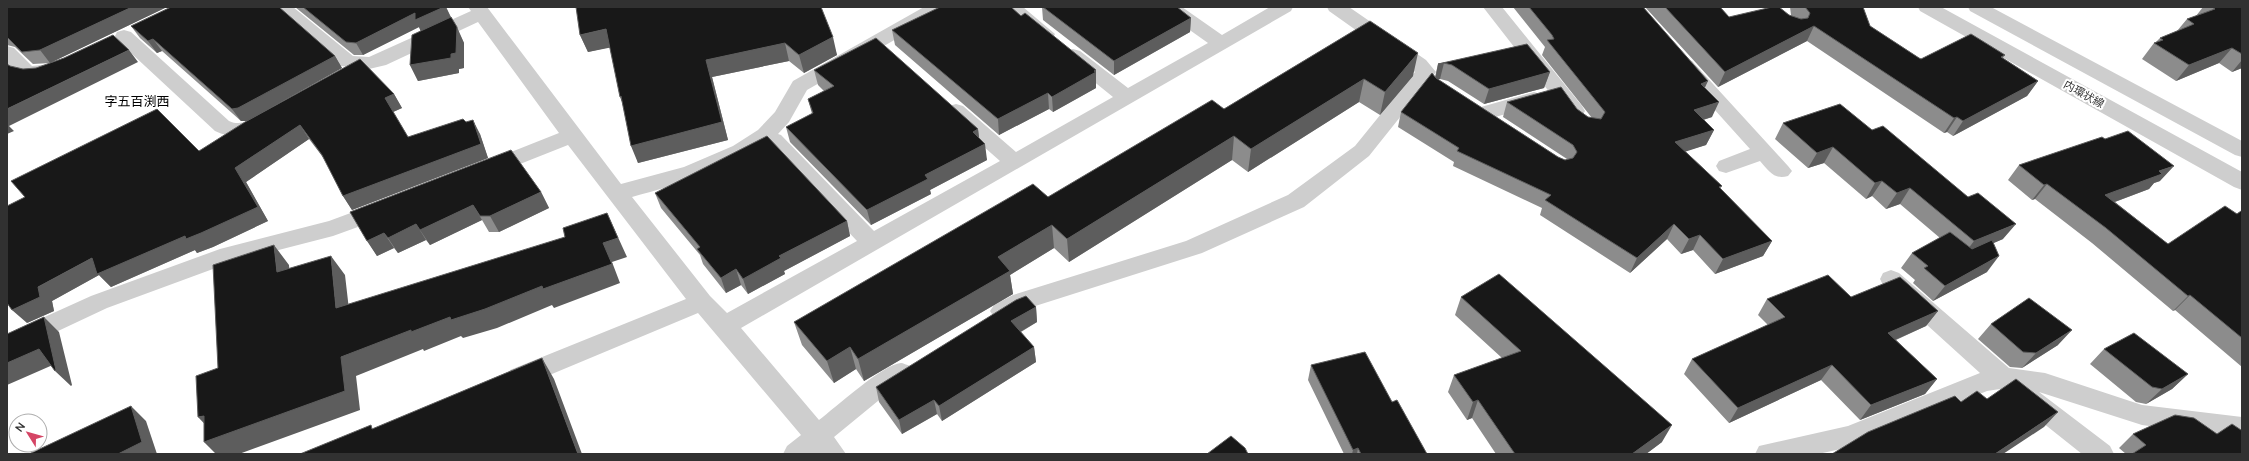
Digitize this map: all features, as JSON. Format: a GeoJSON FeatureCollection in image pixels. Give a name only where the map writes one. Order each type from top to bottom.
{"type":"FeatureCollection","features":[{"type":"Feature","properties":{"kind":"street"},"geometry":{"type":"LineString","coordinates":[[282,7],[348,62],[369,63],[379,61],[480,10],[572,136],[702,302],[725,326],[826,445]]}},
{"type":"Feature","properties":{"kind":"street"},"geometry":{"type":"LineString","coordinates":[[617,193],[690,172],[740,151],[765,135],[782,117],[800,86],[938,7]]}},
{"type":"Feature","properties":{"kind":"street"},"geometry":{"type":"LineString","coordinates":[[1011,7],[1127,98]]}},
{"type":"Feature","properties":{"kind":"street"},"geometry":{"type":"LineString","coordinates":[[1170,7],[1221,43]]}},
{"type":"Feature","properties":{"kind":"street"},"geometry":{"type":"LineString","coordinates":[[725,326],[1015,162],[1284,7]]}},
{"type":"Feature","properties":{"kind":"street"},"geometry":{"type":"LineString","coordinates":[[982,323],[1021,301],[1194,247],[1296,201],[1362,151],[1425,77],[1426,72],[1420,64],[1336,7]]}},
{"type":"Feature","properties":{"kind":"street"},"geometry":{"type":"LineString","coordinates":[[1492,7],[1588,127]]}},
{"type":"Feature","properties":{"kind":"street","name":"内環状線"},"geometry":{"type":"LineString","coordinates":[[1927,7],[2242,182]]}},
{"type":"Feature","properties":{"kind":"street"},"geometry":{"type":"LineString","coordinates":[[1977,7],[2242,150]]}},
{"type":"Feature","properties":{"kind":"street"},"geometry":{"type":"LineString","coordinates":[[124,36],[222,126],[230,131],[251,129],[279,113]]}},
{"type":"Feature","properties":{"kind":"street"},"geometry":{"type":"LineString","coordinates":[[7,52],[28,73],[54,70],[68,63]]}},
{"type":"Feature","properties":{"kind":"street"},"geometry":{"type":"LineString","coordinates":[[1675,53],[1780,171]]}},
{"type":"Feature","properties":{"kind":"street"},"geometry":{"type":"LineString","coordinates":[[341,78],[369,63]]}},
{"type":"Feature","properties":{"kind":"street"},"geometry":{"type":"LineString","coordinates":[[1481,114],[1560,92]]}},
{"type":"Feature","properties":{"kind":"street"},"geometry":{"type":"LineString","coordinates":[[940,97],[1015,162]]}},
{"type":"Feature","properties":{"kind":"street"},"geometry":{"type":"LineString","coordinates":[[1464,103],[1501,127]]}},
{"type":"Feature","properties":{"kind":"street"},"geometry":{"type":"LineString","coordinates":[[471,175],[572,136]]}},
{"type":"Feature","properties":{"kind":"street"},"geometry":{"type":"LineString","coordinates":[[774,140],[872,243]]}},
{"type":"Feature","properties":{"kind":"street"},"geometry":{"type":"LineString","coordinates":[[1726,166],[1764,152]]}},
{"type":"Feature","properties":{"kind":"street"},"geometry":{"type":"LineString","coordinates":[[7,345],[99,302],[228,255],[333,228],[406,200]]}},
{"type":"Feature","properties":{"kind":"street"},"geometry":{"type":"LineString","coordinates":[[1891,279],[2002,377],[2101,454]]}},
{"type":"Feature","properties":{"kind":"street"},"geometry":{"type":"LineString","coordinates":[[496,386],[702,302]]}},
{"type":"Feature","properties":{"kind":"street"},"geometry":{"type":"LineString","coordinates":[[796,454],[826,445],[875,389],[916,364]]}},
{"type":"Feature","properties":{"kind":"street"},"geometry":{"type":"LineString","coordinates":[[1768,454],[1850,436],[1985,381],[2002,377],[2048,384],[2144,415],[2242,428]]}},
{"type":"Feature","properties":{"kind":"building"},"geometry":{"type":"Polygon","coordinates":[[[7,7],[132,7],[40,50],[22,52],[7,37],[7,7]]]}},
{"type":"Feature","properties":{"kind":"building"},"geometry":{"type":"Polygon","coordinates":[[[171,7],[279,7],[335,56],[238,108],[232,109],[153,39],[148,41],[131,26],[171,7]]]}},
{"type":"Feature","properties":{"kind":"building"},"geometry":{"type":"Polygon","coordinates":[[[303,7],[444,7],[415,20],[415,13],[356,43],[346,42],[303,7]]]}},
{"type":"Feature","properties":{"kind":"building"},"geometry":{"type":"Polygon","coordinates":[[[576,7],[821,7],[833,37],[799,55],[785,43],[706,60],[722,122],[631,146],[606,29],[580,35],[576,7]]]}},
{"type":"Feature","properties":{"kind":"building"},"geometry":{"type":"Polygon","coordinates":[[[940,7],[1011,7],[1021,16],[1025,13],[1096,70],[1094,71],[1096,72],[1052,97],[1048,93],[998,119],[892,30],[940,7]]]}},
{"type":"Feature","properties":{"kind":"building"},"geometry":{"type":"Polygon","coordinates":[[[1043,7],[1177,7],[1191,18],[1114,61],[1043,7]]]}},
{"type":"Feature","properties":{"kind":"building"},"geometry":{"type":"Polygon","coordinates":[[[1529,7],[1643,7],[1708,81],[1701,84],[1719,102],[1694,110],[1714,130],[1675,142],[1722,186],[1719,187],[1772,241],[1723,259],[1700,235],[1689,239],[1674,224],[1637,258],[1545,200],[1551,195],[1457,151],[1459,148],[1401,112],[1432,73],[1436,78],[1558,157],[1565,160],[1573,158],[1577,152],[1573,145],[1507,102],[1561,87],[1577,109],[1588,117],[1601,119],[1605,112],[1547,40],[1554,39],[1529,7]]]}},
{"type":"Feature","properties":{"kind":"building"},"geometry":{"type":"Polygon","coordinates":[[[1665,7],[1720,7],[1729,17],[1772,7],[1779,7],[1789,15],[1801,19],[1808,18],[1810,13],[1805,7],[1863,7],[1870,26],[1921,59],[1971,34],[2005,55],[2001,57],[2038,81],[1963,121],[1957,117],[1954,118],[1814,26],[1725,72],[1665,7]]]}},
{"type":"Feature","properties":{"kind":"building"},"geometry":{"type":"Polygon","coordinates":[[[2212,7],[2242,7],[2242,54],[2232,48],[2189,65],[2154,43],[2163,40],[2160,38],[2194,24],[2187,19],[2215,9],[2212,7]]]}},
{"type":"Feature","properties":{"kind":"building"},"geometry":{"type":"Polygon","coordinates":[[[451,17],[457,27],[456,53],[451,54],[451,58],[410,65],[412,35],[451,17]]]}},
{"type":"Feature","properties":{"kind":"building"},"geometry":{"type":"Polygon","coordinates":[[[1370,21],[1418,53],[1385,92],[1364,79],[1251,149],[1234,136],[1067,239],[1052,225],[998,257],[1010,271],[858,359],[850,347],[827,361],[794,322],[1033,184],[1048,197],[1212,100],[1224,109],[1370,21]]]}},
{"type":"Feature","properties":{"kind":"building"},"geometry":{"type":"Polygon","coordinates":[[[113,35],[129,50],[7,109],[7,64],[23,69],[36,68],[64,58],[113,35]]]}},
{"type":"Feature","properties":{"kind":"building"},"geometry":{"type":"Polygon","coordinates":[[[876,38],[978,129],[973,132],[985,144],[925,175],[928,179],[867,210],[786,127],[813,113],[808,99],[834,86],[814,70],[876,38]]]}},
{"type":"Feature","properties":{"kind":"building"},"geometry":{"type":"Polygon","coordinates":[[[1527,44],[1550,72],[1489,89],[1452,65],[1444,63],[1438,64],[1527,44]]]}},
{"type":"Feature","properties":{"kind":"building"},"geometry":{"type":"Polygon","coordinates":[[[360,59],[394,94],[385,98],[408,137],[463,119],[466,122],[473,120],[481,144],[343,196],[322,155],[300,125],[235,168],[258,207],[201,233],[186,239],[185,236],[97,274],[92,258],[38,287],[40,297],[12,310],[7,303],[7,206],[25,197],[11,181],[157,109],[199,151],[245,122],[360,59]]]}},
{"type":"Feature","properties":{"kind":"building"},"geometry":{"type":"Polygon","coordinates":[[[1840,104],[1872,130],[1883,126],[1968,197],[1978,193],[2016,224],[1974,241],[1910,188],[1897,193],[1882,181],[1875,183],[1833,147],[1817,153],[1783,123],[1840,104]]]}},
{"type":"Feature","properties":{"kind":"building"},"geometry":{"type":"Polygon","coordinates":[[[2128,131],[2174,166],[2159,171],[2162,174],[2105,195],[2168,244],[2225,206],[2237,214],[2242,211],[2242,338],[2190,295],[2188,296],[2106,228],[2047,184],[2044,185],[2019,165],[2102,137],[2105,139],[2128,131]]]}},
{"type":"Feature","properties":{"kind":"building"},"geometry":{"type":"Polygon","coordinates":[[[767,136],[847,221],[779,256],[781,258],[743,279],[736,269],[721,278],[697,249],[700,247],[655,193],[767,136]]]}},
{"type":"Feature","properties":{"kind":"building"},"geometry":{"type":"Polygon","coordinates":[[[511,150],[541,192],[490,216],[480,216],[473,205],[420,230],[416,224],[388,238],[384,233],[367,241],[350,212],[511,150]]]}},
{"type":"Feature","properties":{"kind":"building"},"geometry":{"type":"Polygon","coordinates":[[[607,213],[618,238],[603,243],[612,264],[543,289],[542,286],[485,309],[451,320],[450,317],[411,332],[411,330],[341,357],[345,391],[204,442],[204,416],[198,417],[196,376],[218,368],[213,265],[274,245],[277,272],[331,256],[336,308],[565,237],[563,228],[607,213]]]}},
{"type":"Feature","properties":{"kind":"building"},"geometry":{"type":"Polygon","coordinates":[[[1950,232],[1972,249],[1992,240],[1999,256],[1945,286],[1924,268],[1928,266],[1912,253],[1950,232]]]}},
{"type":"Feature","properties":{"kind":"building"},"geometry":{"type":"Polygon","coordinates":[[[1499,274],[1672,425],[1632,454],[1515,454],[1478,400],[1473,402],[1454,375],[1521,351],[1461,297],[1499,274]]]}},
{"type":"Feature","properties":{"kind":"building"},"geometry":{"type":"Polygon","coordinates":[[[1828,275],[1851,297],[1900,277],[1938,311],[1888,333],[1937,379],[1871,405],[1832,365],[1738,408],[1692,359],[1785,317],[1767,299],[1828,275]]]}},
{"type":"Feature","properties":{"kind":"building"},"geometry":{"type":"Polygon","coordinates":[[[1026,296],[1036,307],[1011,321],[1034,347],[939,406],[934,400],[899,420],[876,387],[1016,300],[1026,296]]]}},
{"type":"Feature","properties":{"kind":"building"},"geometry":{"type":"Polygon","coordinates":[[[2029,298],[2072,330],[2036,353],[2023,352],[1991,324],[2029,298]]]}},
{"type":"Feature","properties":{"kind":"building"},"geometry":{"type":"Polygon","coordinates":[[[44,317],[56,370],[55,371],[39,349],[7,363],[7,334],[44,317]]]}},
{"type":"Feature","properties":{"kind":"building"},"geometry":{"type":"Polygon","coordinates":[[[2134,333],[2188,374],[2162,389],[2152,387],[2104,349],[2134,333]]]}},
{"type":"Feature","properties":{"kind":"building"},"geometry":{"type":"Polygon","coordinates":[[[1365,352],[1392,402],[1397,400],[1427,454],[1361,454],[1358,448],[1353,450],[1311,365],[1365,352]]]}},
{"type":"Feature","properties":{"kind":"building"},"geometry":{"type":"Polygon","coordinates":[[[542,358],[578,454],[300,454],[371,425],[372,429],[542,358]]]}},
{"type":"Feature","properties":{"kind":"building"},"geometry":{"type":"Polygon","coordinates":[[[2016,379],[2058,412],[1995,454],[1832,454],[1868,432],[1955,396],[1961,402],[1977,391],[1987,399],[2016,379]]]}},
{"type":"Feature","properties":{"kind":"building"},"geometry":{"type":"Polygon","coordinates":[[[131,406],[142,442],[118,454],[29,454],[48,453],[48,445],[131,406]]]}},
{"type":"Feature","properties":{"kind":"building"},"geometry":{"type":"Polygon","coordinates":[[[2175,415],[2194,418],[2217,434],[2232,424],[2242,430],[2242,454],[2132,454],[2146,445],[2133,434],[2175,415]]]}},
{"type":"Feature","properties":{"kind":"building"},"geometry":{"type":"Polygon","coordinates":[[[1231,436],[1245,448],[1248,454],[1207,454],[1231,436]]]}},
{"type":"Feature","properties":{"kind":"district","name":"字五百渕西"},"geometry":{"type":"Point","coordinates":[137,101]}}]}
